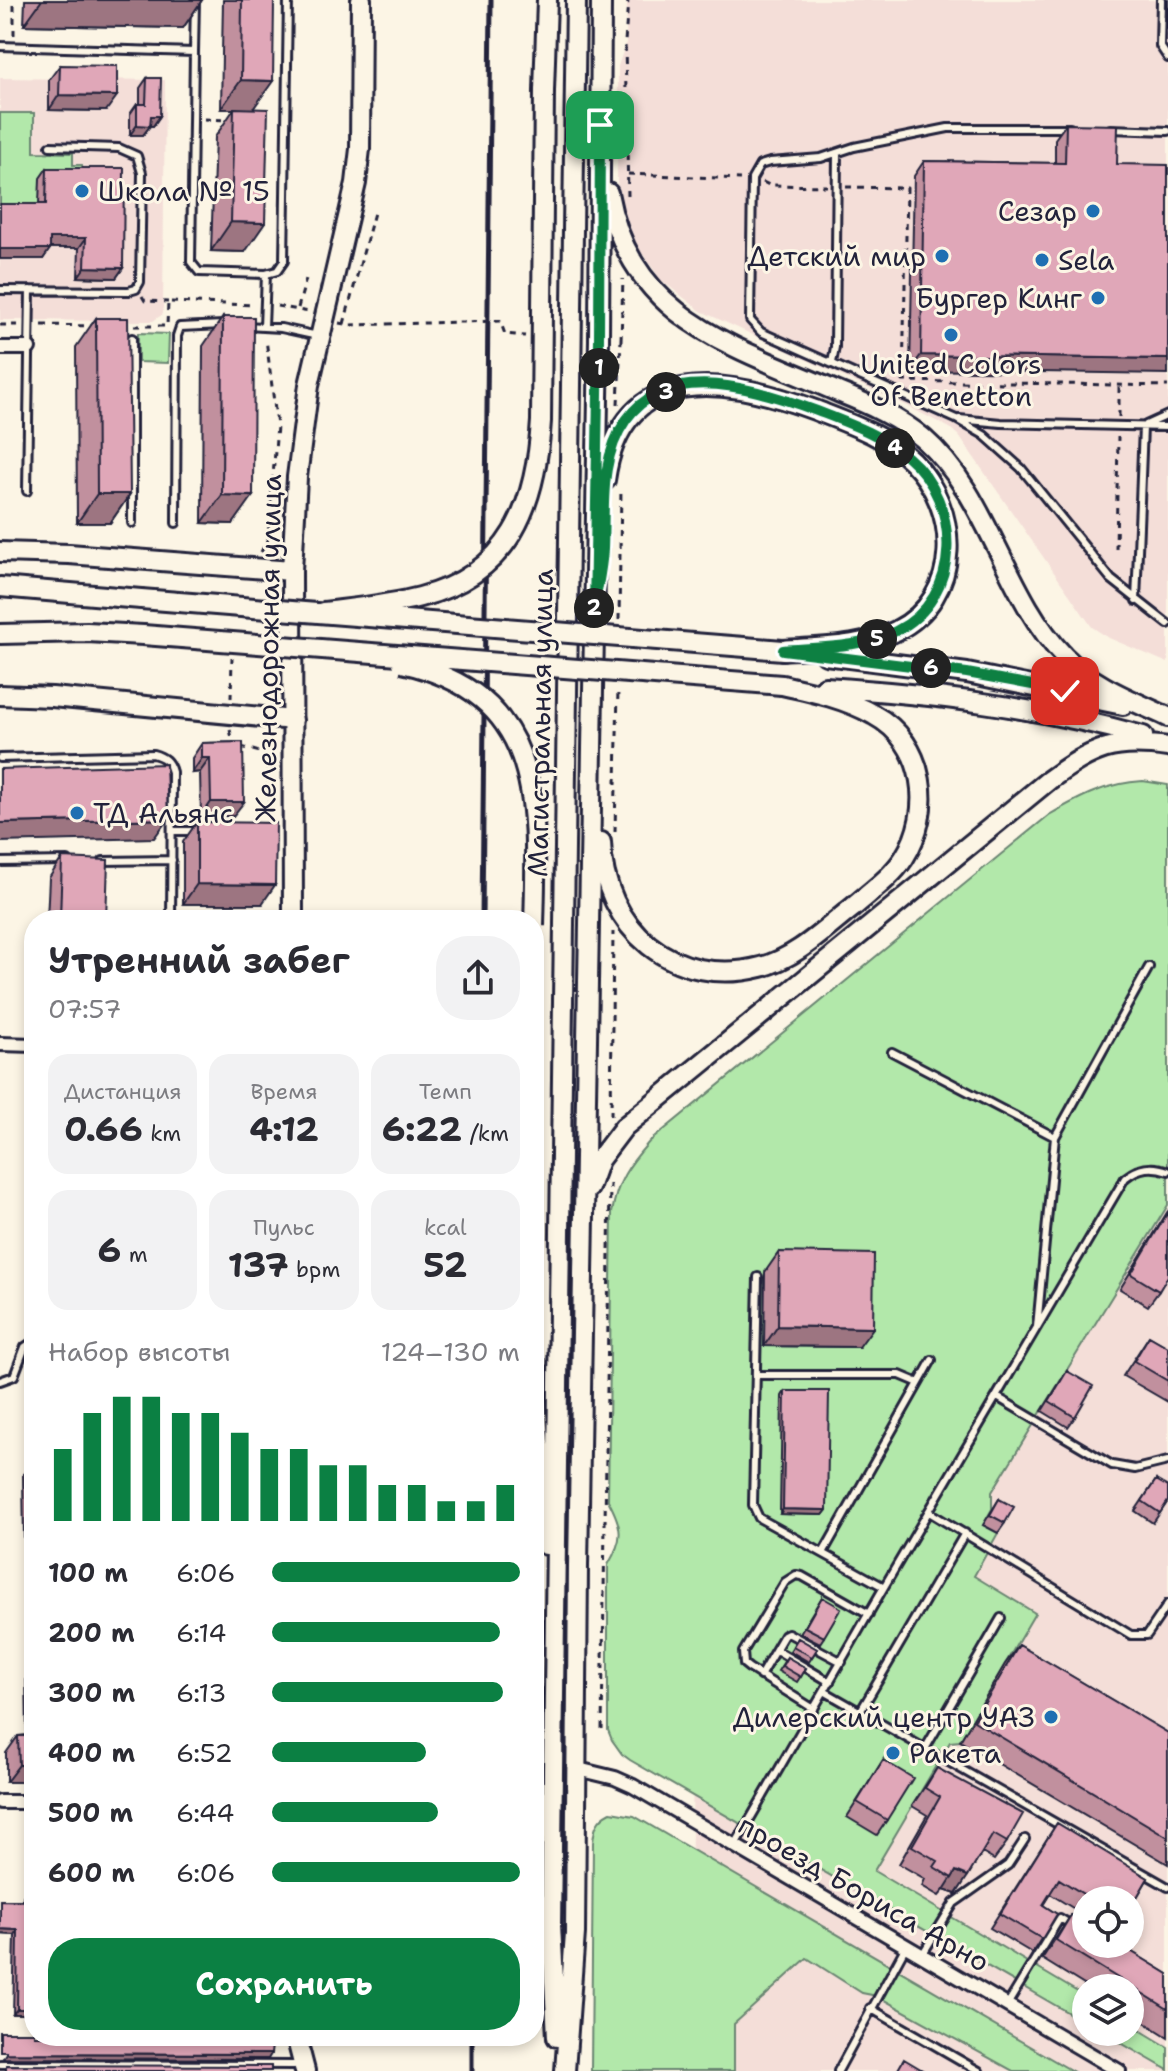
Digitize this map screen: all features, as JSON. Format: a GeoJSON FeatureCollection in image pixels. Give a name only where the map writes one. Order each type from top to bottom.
{"type":"FeatureCollection","features":[{"type":"Feature","properties":{"kind":"main road","name":"Железнодорожная улица"},"geometry":{"type":"LineString","coordinates":[[292,910],[287,831],[293,720],[292,571],[302,428],[356,183],[360,149],[361,0]]}},
{"type":"Feature","properties":{"kind":"main road"},"geometry":{"type":"LineString","coordinates":[[323,612],[390,603],[441,590],[482,568],[505,546],[518,525],[537,471],[541,435],[547,0]]}},
{"type":"Feature","properties":{"kind":"main road","name":"Магистральная улица"},"geometry":{"type":"LineString","coordinates":[[562,2071],[551,1925],[576,0]]}},
{"type":"Feature","properties":{"kind":"main road","name":"Магистральная улица"},"geometry":{"type":"LineString","coordinates":[[562,2071],[575,1933],[578,1566],[599,340],[601,0]]}},
{"type":"Feature","properties":{"kind":"main road"},"geometry":{"type":"LineString","coordinates":[[600,125],[606,187],[615,225],[625,250],[640,274],[666,305],[713,335],[874,407],[921,437],[939,453],[966,491],[1034,615],[1063,655],[1097,683],[1168,718]]}},
{"type":"Feature","properties":{"kind":"main road"},"geometry":{"type":"LineString","coordinates":[[594,609],[603,552],[604,487],[619,430],[638,407],[663,393],[702,385],[731,386],[775,396],[868,432],[909,458],[926,476],[940,499],[948,533],[945,569],[940,586],[914,620],[877,639],[851,645],[783,650]]}},
{"type":"Feature","properties":{"kind":"main road"},"geometry":{"type":"LineString","coordinates":[[0,552],[119,557],[292,571]]}},
{"type":"Feature","properties":{"kind":"main road"},"geometry":{"type":"LineString","coordinates":[[0,587],[783,650],[1014,681],[1105,700],[1168,718]]}},
{"type":"Feature","properties":{"kind":"main road"},"geometry":{"type":"LineString","coordinates":[[0,634],[73,632],[143,635],[904,692],[1088,721],[1168,746]]}},
{"type":"Feature","properties":{"kind":"main road"},"geometry":{"type":"LineString","coordinates":[[344,650],[444,675],[477,695],[503,722],[524,761],[532,790],[536,851],[534,910]]}},
{"type":"Feature","properties":{"kind":"main road"},"geometry":{"type":"LineString","coordinates":[[592,705],[600,773],[603,871],[613,900],[636,934],[668,959],[697,969],[739,971],[763,967],[806,945],[877,887],[903,860],[921,819],[921,780],[911,753],[895,730],[877,716],[834,697],[782,685]]}},
{"type":"Feature","properties":{"kind":"main road"},"geometry":{"type":"LineString","coordinates":[[0,695],[52,697],[293,720]]}},
{"type":"Feature","properties":{"kind":"main road"},"geometry":{"type":"LineString","coordinates":[[584,1211],[590,1182],[599,1160],[624,1127],[1049,780],[1083,758],[1111,745],[1168,746]]}},
{"type":"Feature","properties":{"kind":"main road"},"geometry":{"type":"LineString","coordinates":[[544,1512],[555,1671]]}},
{"type":"Feature","properties":{"kind":"main road"},"geometry":{"type":"LineString","coordinates":[[296,2046],[298,2069]]}},
{"type":"Feature","properties":{"kind":"street"},"geometry":{"type":"LineString","coordinates":[[0,348],[29,348]]}},
{"type":"Feature","properties":{"kind":"street"},"geometry":{"type":"LineString","coordinates":[[0,1044],[24,1045]]}},
{"type":"Feature","properties":{"kind":"street","name":"проезд Бориса Арно"},"geometry":{"type":"LineString","coordinates":[[578,1769],[633,1786],[1116,2070]]}},
{"type":"Feature","properties":{"kind":"street"},"geometry":{"type":"LineString","coordinates":[[0,1802],[24,1802]]}},
{"type":"Feature","properties":{"kind":"lane"},"geometry":{"type":"LineString","coordinates":[[195,0],[191,262],[199,272],[266,274],[277,271],[284,261],[288,0]]}},
{"type":"Feature","properties":{"kind":"lane"},"geometry":{"type":"LineString","coordinates":[[1161,0],[1160,46],[1168,58]]}},
{"type":"Feature","properties":{"kind":"lane"},"geometry":{"type":"LineString","coordinates":[[0,46],[194,52]]}},
{"type":"Feature","properties":{"kind":"lane"},"geometry":{"type":"LineString","coordinates":[[1075,128],[948,128],[854,147],[808,160],[760,165],[752,179],[750,320],[761,332],[956,419],[984,435],[1021,468],[1111,579],[1168,624]]}},
{"type":"Feature","properties":{"kind":"lane"},"geometry":{"type":"LineString","coordinates":[[1106,129],[1168,131]]}},
{"type":"Feature","properties":{"kind":"lane"},"geometry":{"type":"LineString","coordinates":[[0,290],[129,291],[136,289],[141,276],[142,173],[137,156],[119,148],[50,146]]}},
{"type":"Feature","properties":{"kind":"lane"},"geometry":{"type":"LineString","coordinates":[[832,363],[835,347],[837,154]]}},
{"type":"Feature","properties":{"kind":"lane"},"geometry":{"type":"LineString","coordinates":[[264,327],[266,274]]}},
{"type":"Feature","properties":{"kind":"lane"},"geometry":{"type":"LineString","coordinates":[[27,491],[30,290]]}},
{"type":"Feature","properties":{"kind":"lane"},"geometry":{"type":"LineString","coordinates":[[176,523],[177,336],[180,327],[191,324],[264,327],[320,336]]}},
{"type":"Feature","properties":{"kind":"lane"},"geometry":{"type":"LineString","coordinates":[[132,338],[132,523]]}},
{"type":"Feature","properties":{"kind":"lane"},"geometry":{"type":"LineString","coordinates":[[1143,427],[1168,415]]}},
{"type":"Feature","properties":{"kind":"lane"},"geometry":{"type":"LineString","coordinates":[[956,419],[1168,427]]}},
{"type":"Feature","properties":{"kind":"lane"},"geometry":{"type":"LineString","coordinates":[[1136,601],[1143,427]]}},
{"type":"Feature","properties":{"kind":"lane"},"geometry":{"type":"LineString","coordinates":[[0,758],[153,754],[170,763],[171,910]]}},
{"type":"Feature","properties":{"kind":"lane"},"geometry":{"type":"LineString","coordinates":[[172,831],[203,831]]}},
{"type":"Feature","properties":{"kind":"lane"},"geometry":{"type":"LineString","coordinates":[[91,861],[172,860]]}},
{"type":"Feature","properties":{"kind":"lane"},"geometry":{"type":"LineString","coordinates":[[0,862],[76,861]]}},
{"type":"Feature","properties":{"kind":"lane"},"geometry":{"type":"LineString","coordinates":[[1036,1329],[1055,1137],[1149,967]]}},
{"type":"Feature","properties":{"kind":"lane"},"geometry":{"type":"LineString","coordinates":[[892,1052],[1055,1137]]}},
{"type":"Feature","properties":{"kind":"lane"},"geometry":{"type":"LineString","coordinates":[[735,1845],[1125,1178],[1142,1168],[1168,1171]]}},
{"type":"Feature","properties":{"kind":"lane"},"geometry":{"type":"LineString","coordinates":[[758,1277],[755,1512],[759,1518],[884,1587]]}},
{"type":"Feature","properties":{"kind":"lane"},"geometry":{"type":"LineString","coordinates":[[0,1381],[14,1376],[24,1350]]}},
{"type":"Feature","properties":{"kind":"lane"},"geometry":{"type":"LineString","coordinates":[[823,1553],[932,1360]]}},
{"type":"Feature","properties":{"kind":"lane"},"geometry":{"type":"LineString","coordinates":[[756,1375],[900,1375],[919,1383]]}},
{"type":"Feature","properties":{"kind":"lane"},"geometry":{"type":"LineString","coordinates":[[997,1397],[1112,1465],[1135,1469],[1168,1461]]}},
{"type":"Feature","properties":{"kind":"lane"},"geometry":{"type":"LineString","coordinates":[[929,1512],[1131,1635],[1147,1635],[1168,1604]]}},
{"type":"Feature","properties":{"kind":"lane"},"geometry":{"type":"LineString","coordinates":[[860,1712],[965,1533]]}},
{"type":"Feature","properties":{"kind":"lane"},"geometry":{"type":"LineString","coordinates":[[814,1709],[744,1664],[743,1652],[789,1578],[802,1576],[869,1614]]}},
{"type":"Feature","properties":{"kind":"lane"},"geometry":{"type":"LineString","coordinates":[[925,1749],[1001,1618]]}},
{"type":"Feature","properties":{"kind":"lane"},"geometry":{"type":"LineString","coordinates":[[760,1676],[784,1635],[794,1634],[842,1662]]}},
{"type":"Feature","properties":{"kind":"lane"},"geometry":{"type":"LineString","coordinates":[[776,1650],[830,1682]]}},
{"type":"Feature","properties":{"kind":"lane"},"geometry":{"type":"LineString","coordinates":[[824,1691],[1168,1887]]}},
{"type":"Feature","properties":{"kind":"lane"},"geometry":{"type":"LineString","coordinates":[[922,1955],[954,1903],[1008,1865],[1025,1839]]}},
{"type":"Feature","properties":{"kind":"lane"},"geometry":{"type":"LineString","coordinates":[[1007,2005],[1060,1918],[1072,1925]]}},
{"type":"Feature","properties":{"kind":"lane"},"geometry":{"type":"LineString","coordinates":[[838,2071],[906,1946]]}},
{"type":"Feature","properties":{"kind":"lane"},"geometry":{"type":"LineString","coordinates":[[870,2008],[979,2071]]}},
{"type":"Feature","properties":{"kind":"lane"},"geometry":{"type":"LineString","coordinates":[[0,2064],[298,2069]]}},
{"type":"Feature","properties":{"kind":"path"},"geometry":{"type":"LineString","coordinates":[[13,47],[14,0]]}},
{"type":"Feature","properties":{"kind":"path"},"geometry":{"type":"LineString","coordinates":[[193,119],[240,120]]}},
{"type":"Feature","properties":{"kind":"path"},"geometry":{"type":"LineString","coordinates":[[628,174],[752,179],[769,185],[907,188],[903,381],[1168,386]]}},
{"type":"Feature","properties":{"kind":"path"},"geometry":{"type":"LineString","coordinates":[[375,209],[344,324],[500,321],[505,334],[532,337]]}},
{"type":"Feature","properties":{"kind":"path"},"geometry":{"type":"LineString","coordinates":[[136,289],[145,301],[298,308],[307,275]]}},
{"type":"Feature","properties":{"kind":"path"},"geometry":{"type":"LineString","coordinates":[[121,326],[167,326],[168,302]]}},
{"type":"Feature","properties":{"kind":"path"},"geometry":{"type":"LineString","coordinates":[[0,325],[106,326]]}},
{"type":"Feature","properties":{"kind":"path"},"geometry":{"type":"LineString","coordinates":[[258,556],[268,539],[277,426],[264,327]]}},
{"type":"Feature","properties":{"kind":"path"},"geometry":{"type":"LineString","coordinates":[[619,430],[621,340]]}},
{"type":"Feature","properties":{"kind":"path"},"geometry":{"type":"LineString","coordinates":[[1116,549],[1119,385]]}},
{"type":"Feature","properties":{"kind":"path"},"geometry":{"type":"LineString","coordinates":[[619,628],[621,486]]}},
{"type":"Feature","properties":{"kind":"path"},"geometry":{"type":"LineString","coordinates":[[230,715],[232,656]]}},
{"type":"Feature","properties":{"kind":"path"},"geometry":{"type":"LineString","coordinates":[[615,833],[618,675]]}},
{"type":"Feature","properties":{"kind":"path"},"geometry":{"type":"LineString","coordinates":[[229,737],[234,746],[266,754],[269,818],[287,831]]}},
{"type":"Feature","properties":{"kind":"path"},"geometry":{"type":"LineString","coordinates":[[611,1142],[613,930]]}},
{"type":"Feature","properties":{"kind":"path"},"geometry":{"type":"LineString","coordinates":[[602,1729],[610,1174]]}},
{"type":"Feature","properties":{"kind":"shaded area"},"geometry":{"type":"Polygon","coordinates":[[[627,0],[1168,0],[1168,663],[1109,638],[1092,627],[959,436],[950,428],[701,311],[661,280],[637,246],[624,213],[617,182],[618,66],[626,43],[627,0]]]}},
{"type":"Feature","properties":{"kind":"shaded area","name":"Школа № 15"},"geometry":{"type":"Polygon","coordinates":[[[0,78],[165,80],[163,314],[153,321],[0,320],[0,78]]]}},
{"type":"Feature","properties":{"kind":"shaded area"},"geometry":{"type":"Polygon","coordinates":[[[1168,880],[1168,2071],[688,2071],[701,1275],[1168,880]]]}},
{"type":"Feature","properties":{"kind":"green space"},"geometry":{"type":"Polygon","coordinates":[[[0,113],[34,113],[34,152],[73,153],[73,165],[82,165],[82,178],[39,214],[0,214],[0,113]]]}},
{"type":"Feature","properties":{"kind":"green space"},"geometry":{"type":"Polygon","coordinates":[[[138,333],[169,334],[168,363],[138,362],[138,333]]]}},
{"type":"Feature","properties":{"kind":"green space"},"geometry":{"type":"Polygon","coordinates":[[[1143,781],[1168,785],[1168,1205],[992,1492],[992,1509],[983,1525],[998,1533],[974,1576],[1035,1613],[960,1741],[950,1742],[874,1871],[1072,1989],[1072,2015],[630,1760],[612,1740],[608,1730],[608,1565],[620,1533],[608,1500],[612,1213],[624,1174],[649,1142],[1049,815],[1094,792],[1143,781]]]}},
{"type":"Feature","properties":{"kind":"green space"},"geometry":{"type":"Polygon","coordinates":[[[611,1812],[634,1816],[1072,2071],[1013,2071],[877,1996],[862,1993],[807,1958],[734,2024],[734,2071],[591,2071],[593,1843],[597,1824],[611,1812]]]}},
{"type":"Feature","properties":{"kind":"green space"},"geometry":{"type":"Polygon","coordinates":[[[1144,2032],[1168,2047],[1168,2070],[1126,2046],[1144,2046],[1144,2032]]]}},
{"type":"Feature","properties":{"kind":"building"},"geometry":{"type":"Polygon","coordinates":[[[242,0],[274,0],[273,81],[241,80],[242,0]]]}},
{"type":"Feature","properties":{"kind":"building"},"geometry":{"type":"Polygon","coordinates":[[[60,65],[117,66],[117,96],[59,95],[60,65]]]}},
{"type":"Feature","properties":{"kind":"building"},"geometry":{"type":"Polygon","coordinates":[[[147,78],[161,78],[160,116],[151,116],[150,126],[137,125],[137,104],[146,104],[147,78]]]}},
{"type":"Feature","properties":{"kind":"building"},"geometry":{"type":"Polygon","coordinates":[[[234,108],[268,109],[265,223],[231,222],[234,108]]]}},
{"type":"Feature","properties":{"kind":"building"},"geometry":{"type":"Polygon","coordinates":[[[1066,124],[1118,125],[1117,164],[1168,165],[1168,359],[921,355],[924,161],[1065,163],[1066,124]]]}},
{"type":"Feature","properties":{"kind":"building"},"geometry":{"type":"Polygon","coordinates":[[[47,168],[124,168],[123,268],[85,267],[86,238],[50,238],[50,249],[0,249],[0,204],[46,204],[47,168]]]}},
{"type":"Feature","properties":{"kind":"building"},"geometry":{"type":"Polygon","coordinates":[[[223,317],[254,317],[253,496],[222,495],[223,317]]]}},
{"type":"Feature","properties":{"kind":"building"},"geometry":{"type":"Polygon","coordinates":[[[96,318],[128,318],[130,494],[97,494],[96,318]]]}},
{"type":"Feature","properties":{"kind":"building"},"geometry":{"type":"Polygon","coordinates":[[[243,742],[244,802],[211,802],[210,758],[202,758],[202,743],[243,742]]]}},
{"type":"Feature","properties":{"kind":"building"},"geometry":{"type":"Polygon","coordinates":[[[166,764],[168,819],[0,823],[0,769],[166,764]]]}},
{"type":"Feature","properties":{"kind":"building"},"geometry":{"type":"Polygon","coordinates":[[[197,822],[276,823],[275,885],[197,884],[197,822]]]}},
{"type":"Feature","properties":{"kind":"building"},"geometry":{"type":"Polygon","coordinates":[[[62,858],[108,860],[106,910],[60,910],[62,858]]]}},
{"type":"Feature","properties":{"kind":"building"},"geometry":{"type":"Polygon","coordinates":[[[1168,1212],[1168,1276],[1159,1291],[1131,1274],[1168,1212]]]}},
{"type":"Feature","properties":{"kind":"building"},"geometry":{"type":"Polygon","coordinates":[[[779,1252],[874,1254],[873,1328],[778,1326],[779,1252]]]}},
{"type":"Feature","properties":{"kind":"building"},"geometry":{"type":"Polygon","coordinates":[[[1149,1336],[1168,1347],[1168,1381],[1134,1361],[1149,1336]]]}},
{"type":"Feature","properties":{"kind":"building"},"geometry":{"type":"Polygon","coordinates":[[[1067,1371],[1093,1386],[1075,1417],[1049,1401],[1067,1371]]]}},
{"type":"Feature","properties":{"kind":"building"},"geometry":{"type":"Polygon","coordinates":[[[785,1391],[829,1391],[827,1510],[783,1509],[785,1391]]]}},
{"type":"Feature","properties":{"kind":"building"},"geometry":{"type":"Polygon","coordinates":[[[1156,1480],[1168,1487],[1168,1501],[1160,1513],[1142,1501],[1156,1480]]]}},
{"type":"Feature","properties":{"kind":"building"},"geometry":{"type":"Polygon","coordinates":[[[999,1499],[1014,1507],[1005,1523],[990,1515],[999,1499]]]}},
{"type":"Feature","properties":{"kind":"building"},"geometry":{"type":"Polygon","coordinates":[[[822,1597],[841,1608],[824,1637],[805,1627],[822,1597]]]}},
{"type":"Feature","properties":{"kind":"building"},"geometry":{"type":"Polygon","coordinates":[[[798,1638],[817,1649],[812,1657],[793,1646],[798,1638]]]}},
{"type":"Feature","properties":{"kind":"building"},"geometry":{"type":"Polygon","coordinates":[[[1019,1645],[1168,1733],[1168,1837],[974,1721],[1019,1645]]]}},
{"type":"Feature","properties":{"kind":"building"},"geometry":{"type":"Polygon","coordinates":[[[787,1657],[806,1668],[801,1677],[782,1666],[787,1657]]]}},
{"type":"Feature","properties":{"kind":"building"},"geometry":{"type":"Polygon","coordinates":[[[18,1736],[24,1736],[24,1765],[19,1765],[18,1736]]]}},
{"type":"Feature","properties":{"kind":"building"},"geometry":{"type":"Polygon","coordinates":[[[883,1760],[913,1778],[887,1820],[857,1802],[883,1760]]]}},
{"type":"Feature","properties":{"kind":"building"},"geometry":{"type":"Polygon","coordinates":[[[937,1768],[1023,1814],[1007,1842],[993,1834],[968,1876],[956,1871],[952,1878],[934,1867],[938,1861],[912,1846],[940,1797],[925,1788],[937,1768]]]}},
{"type":"Feature","properties":{"kind":"building"},"geometry":{"type":"Polygon","coordinates":[[[1057,1823],[1148,1878],[1143,1886],[1072,1887],[1059,1879],[1043,1905],[1057,1914],[1042,1939],[1000,1914],[1057,1823]]]}},
{"type":"Feature","properties":{"kind":"building"},"geometry":{"type":"Polygon","coordinates":[[[0,1900],[24,1901],[24,2009],[17,2009],[18,1930],[0,1929],[0,1900]]]}},
{"type":"Feature","properties":{"kind":"building"},"geometry":{"type":"Polygon","coordinates":[[[1071,1915],[1072,1916],[1072,1950],[1056,1940],[1071,1915]]]}},
{"type":"Feature","properties":{"kind":"building"},"geometry":{"type":"Polygon","coordinates":[[[1085,1958],[1142,1958],[1168,1974],[1168,2009],[1144,1994],[1144,1974],[1111,1974],[1085,1958]]]}},
{"type":"Feature","properties":{"kind":"building"},"geometry":{"type":"Polygon","coordinates":[[[0,2032],[24,2032],[24,2046],[272,2046],[271,2054],[0,2051],[0,2032]]]}},
{"type":"Feature","properties":{"kind":"building"},"geometry":{"type":"Polygon","coordinates":[[[904,2059],[924,2071],[897,2071],[904,2059]]]}},
{"type":"Feature","properties":{"kind":"building"},"geometry":{"type":"Polygon","coordinates":[[[6,2065],[271,2066],[271,2071],[6,2071],[6,2065]]]}},
{"type":"Feature","properties":{"kind":"railway"},"geometry":{"type":"LineString","coordinates":[[482,910],[491,0]]}},
{"type":"Feature","properties":{"kind":"railway"},"geometry":{"type":"LineString","coordinates":[[472,2046],[472,2071]]}},
{"type":"Feature","properties":{"kind":"place","name":"Школа № 15"},"geometry":{"type":"Point","coordinates":[82,191]}},
{"type":"Feature","properties":{"kind":"place","name":"Сезар"},"geometry":{"type":"Point","coordinates":[1093,211]}},
{"type":"Feature","properties":{"kind":"place","name":"Детский мир"},"geometry":{"type":"Point","coordinates":[942,256]}},
{"type":"Feature","properties":{"kind":"place","name":"Sela"},"geometry":{"type":"Point","coordinates":[1042,260]}},
{"type":"Feature","properties":{"kind":"place","name":"Бургер Кинг"},"geometry":{"type":"Point","coordinates":[1098,298]}},
{"type":"Feature","properties":{"kind":"place","name":"United Colors Of Benetton"},"geometry":{"type":"Point","coordinates":[951,335]}},
{"type":"Feature","properties":{"kind":"place","name":"ТД Альянс"},"geometry":{"type":"Point","coordinates":[77,813]}},
{"type":"Feature","properties":{"kind":"place","name":"Дилерский центр УАЗ"},"geometry":{"type":"Point","coordinates":[1051,1717]}},
{"type":"Feature","properties":{"kind":"place","name":"Ракета"},"geometry":{"type":"Point","coordinates":[893,1753]}},
{"type":"Feature","properties":{"kind":"route"},"geometry":{"type":"LineString","coordinates":[[600,125],[594,609],[603,552],[604,487],[612,447],[619,430],[638,407],[663,393],[685,386],[731,386],[775,396],[836,418],[892,446],[926,476],[940,499],[945,516],[948,552],[940,586],[914,620],[877,639],[851,645],[783,650],[967,673],[1065,691]]}}]}
